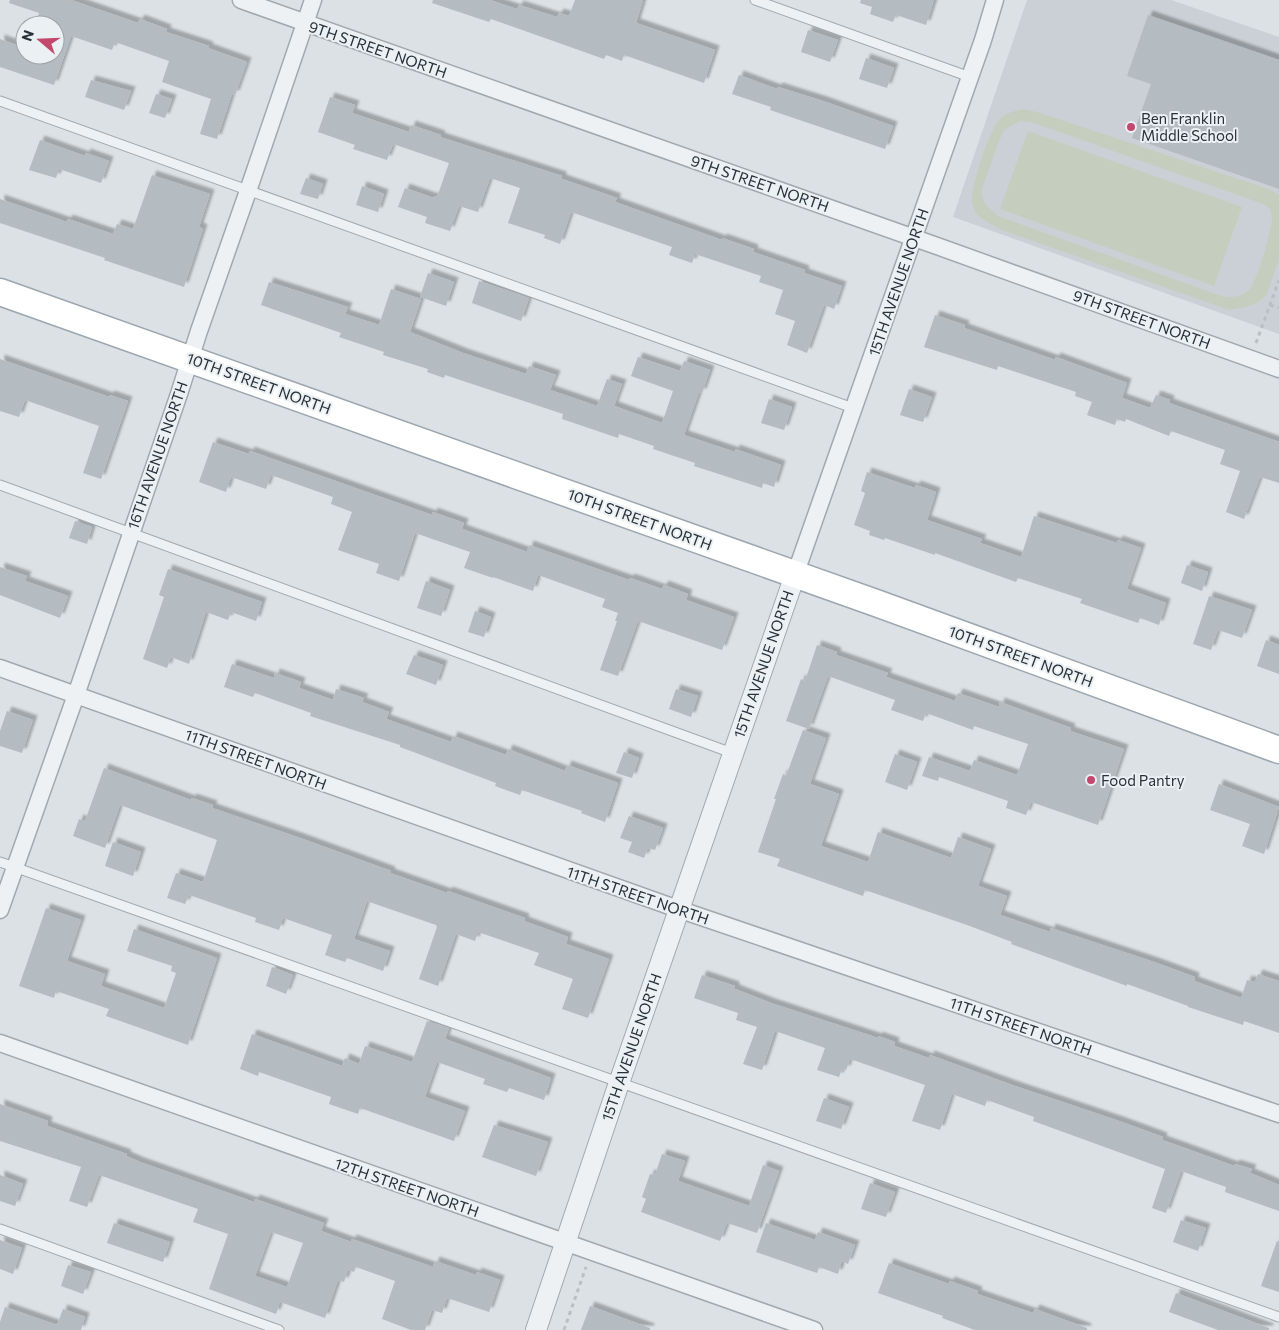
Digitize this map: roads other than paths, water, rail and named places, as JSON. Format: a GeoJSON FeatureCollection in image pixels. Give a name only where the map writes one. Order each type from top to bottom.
{"type":"FeatureCollection","features":[{"type":"Feature","properties":{"kind":"main road","name":"10TH STREET NORTH"},"geometry":{"type":"LineString","coordinates":[[0,292],[190,358],[1279,750]]}},
{"type":"Feature","properties":{"kind":"street","name":"9TH STREET NORTH"},"geometry":{"type":"LineString","coordinates":[[240,0],[1279,368]]}},
{"type":"Feature","properties":{"kind":"street","name":"16TH AVENUE NORTH"},"geometry":{"type":"LineString","coordinates":[[0,910],[7,864],[76,695],[198,330],[313,0]]}},
{"type":"Feature","properties":{"kind":"street","name":"15TH AVENUE NORTH"},"geometry":{"type":"LineString","coordinates":[[536,1330],[732,753],[970,77],[995,0]]}},
{"type":"Feature","properties":{"kind":"street","name":"11TH STREET NORTH"},"geometry":{"type":"LineString","coordinates":[[0,668],[678,910],[1279,1114]]}},
{"type":"Feature","properties":{"kind":"street","name":"12TH STREET NORTH"},"geometry":{"type":"LineString","coordinates":[[0,1043],[814,1330]]}},
{"type":"Feature","properties":{"kind":"lane"},"geometry":{"type":"LineString","coordinates":[[755,0],[970,77]]}},
{"type":"Feature","properties":{"kind":"lane"},"geometry":{"type":"LineString","coordinates":[[0,101],[853,408]]}},
{"type":"Feature","properties":{"kind":"lane"},"geometry":{"type":"LineString","coordinates":[[0,486],[131,532],[732,753]]}},
{"type":"Feature","properties":{"kind":"lane"},"geometry":{"type":"LineString","coordinates":[[7,864],[1279,1317]]}},
{"type":"Feature","properties":{"kind":"lane"},"geometry":{"type":"LineString","coordinates":[[0,1229],[278,1330]]}},
{"type":"Feature","properties":{"kind":"place","name":"Ben Franklin Middle School"},"geometry":{"type":"Point","coordinates":[1131,127]}},
{"type":"Feature","properties":{"kind":"place","name":"Food Pantry"},"geometry":{"type":"Point","coordinates":[1091,780]}}]}
